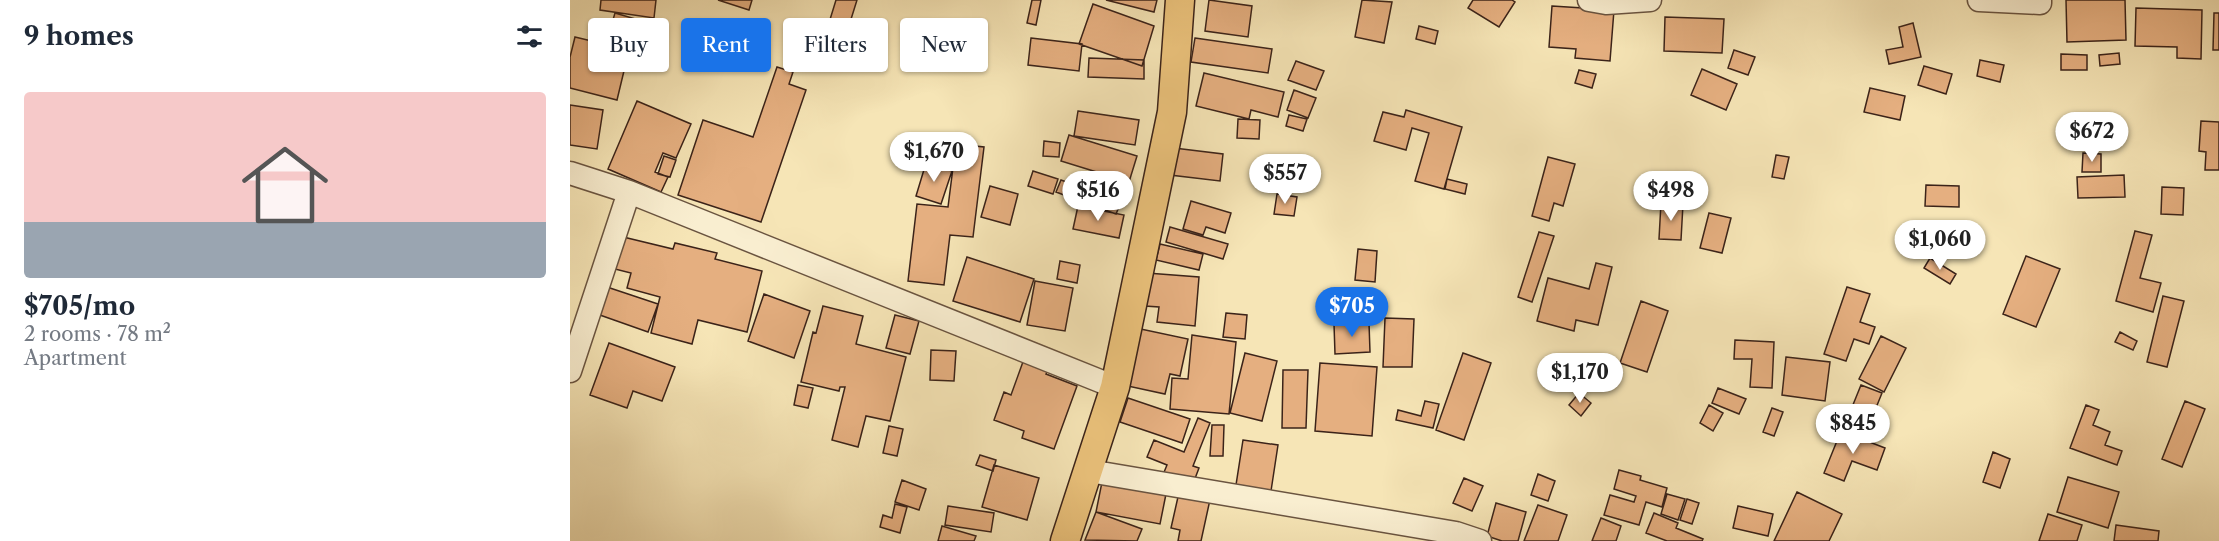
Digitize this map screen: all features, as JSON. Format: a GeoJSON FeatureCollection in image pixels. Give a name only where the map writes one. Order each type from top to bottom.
{"type":"FeatureCollection","features":[{"type":"Feature","properties":{"kind":"main road"},"geometry":{"type":"LineString","coordinates":[[1065,541],[1115,387],[1172,112],[1180,0]]}},
{"type":"Feature","properties":{"kind":"street"},"geometry":{"type":"LineString","coordinates":[[1589,0],[1606,3],[1650,0]]}},
{"type":"Feature","properties":{"kind":"street"},"geometry":{"type":"LineString","coordinates":[[1979,0],[2040,3],[2040,0]]}},
{"type":"Feature","properties":{"kind":"street"},"geometry":{"type":"LineString","coordinates":[[570,172],[629,192],[1115,387]]}},
{"type":"Feature","properties":{"kind":"street"},"geometry":{"type":"LineString","coordinates":[[570,371],[629,192]]}},
{"type":"Feature","properties":{"kind":"street"},"geometry":{"type":"LineString","coordinates":[[1089,471],[1456,533],[1480,541]]}},
{"type":"Feature","properties":{"kind":"building"},"geometry":{"type":"Polygon","coordinates":[[[601,0],[656,0],[654,18],[600,10],[601,0]]]}},
{"type":"Feature","properties":{"kind":"building"},"geometry":{"type":"Polygon","coordinates":[[[718,0],[752,0],[749,10],[718,0]]]}},
{"type":"Feature","properties":{"kind":"building"},"geometry":{"type":"Polygon","coordinates":[[[836,0],[857,0],[851,18],[830,18],[836,0]]]}},
{"type":"Feature","properties":{"kind":"building"},"geometry":{"type":"Polygon","coordinates":[[[1032,0],[1041,0],[1036,25],[1027,23],[1032,0]]]}},
{"type":"Feature","properties":{"kind":"building"},"geometry":{"type":"Polygon","coordinates":[[[1106,0],[1157,0],[1154,12],[1106,0]]]}},
{"type":"Feature","properties":{"kind":"building"},"geometry":{"type":"Polygon","coordinates":[[[1209,0],[1252,6],[1248,37],[1205,31],[1209,0]]]}},
{"type":"Feature","properties":{"kind":"building"},"geometry":{"type":"Polygon","coordinates":[[[1362,0],[1392,2],[1384,43],[1355,37],[1362,0]]]}},
{"type":"Feature","properties":{"kind":"building"},"geometry":{"type":"Polygon","coordinates":[[[1473,0],[1512,0],[1515,2],[1499,27],[1468,8],[1473,0]]]}},
{"type":"Feature","properties":{"kind":"building"},"geometry":{"type":"Polygon","coordinates":[[[2066,0],[2125,0],[2126,40],[2067,42],[2066,0]]]}},
{"type":"Feature","properties":{"kind":"building"},"geometry":{"type":"Polygon","coordinates":[[[1093,4],[1154,26],[1142,66],[1079,44],[1093,4]]]}},
{"type":"Feature","properties":{"kind":"building"},"geometry":{"type":"Polygon","coordinates":[[[1552,6],[1614,10],[1610,61],[1575,58],[1576,49],[1549,47],[1552,6]]]}},
{"type":"Feature","properties":{"kind":"building"},"geometry":{"type":"Polygon","coordinates":[[[2136,8],[2202,10],[2201,59],[2177,58],[2177,47],[2135,46],[2136,8]]]}},
{"type":"Feature","properties":{"kind":"building"},"geometry":{"type":"Polygon","coordinates":[[[615,13],[632,18],[614,18],[615,13]]]}},
{"type":"Feature","properties":{"kind":"building"},"geometry":{"type":"Polygon","coordinates":[[[2214,13],[2219,13],[2219,50],[2213,50],[2214,13]]]}},
{"type":"Feature","properties":{"kind":"building"},"geometry":{"type":"Polygon","coordinates":[[[1665,17],[1724,19],[1722,53],[1664,51],[1665,17]]]}},
{"type":"Feature","properties":{"kind":"building"},"geometry":{"type":"Polygon","coordinates":[[[1913,23],[1921,57],[1889,64],[1886,50],[1903,47],[1899,27],[1913,23]]]}},
{"type":"Feature","properties":{"kind":"building"},"geometry":{"type":"Polygon","coordinates":[[[1419,26],[1438,31],[1435,44],[1416,39],[1419,26]]]}},
{"type":"Feature","properties":{"kind":"building"},"geometry":{"type":"Polygon","coordinates":[[[575,37],[588,40],[588,72],[624,72],[617,100],[570,88],[570,57],[575,37]]]}},
{"type":"Feature","properties":{"kind":"building"},"geometry":{"type":"Polygon","coordinates":[[[1031,38],[1082,44],[1079,71],[1028,65],[1031,38]]]}},
{"type":"Feature","properties":{"kind":"building"},"geometry":{"type":"Polygon","coordinates":[[[1195,38],[1272,49],[1268,73],[1191,62],[1195,38]]]}},
{"type":"Feature","properties":{"kind":"building"},"geometry":{"type":"Polygon","coordinates":[[[1734,50],[1755,57],[1748,75],[1728,68],[1734,50]]]}},
{"type":"Feature","properties":{"kind":"building"},"geometry":{"type":"Polygon","coordinates":[[[2119,53],[2120,64],[2100,66],[2099,55],[2119,53]]]}},
{"type":"Feature","properties":{"kind":"building"},"geometry":{"type":"Polygon","coordinates":[[[2061,54],[2087,55],[2087,70],[2061,70],[2061,54]]]}},
{"type":"Feature","properties":{"kind":"building"},"geometry":{"type":"Polygon","coordinates":[[[1089,58],[1144,60],[1144,79],[1088,77],[1089,58]]]}},
{"type":"Feature","properties":{"kind":"building"},"geometry":{"type":"Polygon","coordinates":[[[1980,60],[2004,65],[2000,82],[1977,76],[1980,60]]]}},
{"type":"Feature","properties":{"kind":"building"},"geometry":{"type":"Polygon","coordinates":[[[1296,61],[1324,71],[1316,90],[1288,80],[1296,61]]]}},
{"type":"Feature","properties":{"kind":"building"},"geometry":{"type":"Polygon","coordinates":[[[1924,66],[1952,74],[1946,94],[1918,85],[1924,66]]]}},
{"type":"Feature","properties":{"kind":"building"},"geometry":{"type":"Polygon","coordinates":[[[777,67],[783,69],[783,72],[793,72],[789,84],[806,90],[761,222],[678,195],[703,120],[753,137],[777,67]]]}},
{"type":"Feature","properties":{"kind":"building"},"geometry":{"type":"Polygon","coordinates":[[[1702,69],[1737,84],[1726,110],[1691,95],[1702,69]]]}},
{"type":"Feature","properties":{"kind":"building"},"geometry":{"type":"Polygon","coordinates":[[[1579,70],[1596,74],[1592,88],[1575,83],[1579,70]]]}},
{"type":"Feature","properties":{"kind":"building"},"geometry":{"type":"Polygon","coordinates":[[[1204,73],[1284,92],[1278,117],[1251,110],[1249,119],[1196,106],[1204,73]]]}},
{"type":"Feature","properties":{"kind":"building"},"geometry":{"type":"Polygon","coordinates":[[[1870,88],[1905,96],[1900,120],[1864,112],[1870,88]]]}},
{"type":"Feature","properties":{"kind":"building"},"geometry":{"type":"Polygon","coordinates":[[[1294,90],[1316,98],[1308,118],[1287,110],[1294,90]]]}},
{"type":"Feature","properties":{"kind":"building"},"geometry":{"type":"Polygon","coordinates":[[[637,101],[691,124],[676,158],[663,153],[655,172],[668,177],[661,192],[608,169],[637,101]]]}},
{"type":"Feature","properties":{"kind":"building"},"geometry":{"type":"Polygon","coordinates":[[[570,105],[603,110],[597,149],[570,145],[570,105]]]}},
{"type":"Feature","properties":{"kind":"building"},"geometry":{"type":"Polygon","coordinates":[[[1406,110],[1462,127],[1444,189],[1415,181],[1429,133],[1412,128],[1406,150],[1374,141],[1383,112],[1404,117],[1406,110]]]}},
{"type":"Feature","properties":{"kind":"building"},"geometry":{"type":"Polygon","coordinates":[[[1078,111],[1139,120],[1135,145],[1074,136],[1078,111]]]}},
{"type":"Feature","properties":{"kind":"building"},"geometry":{"type":"Polygon","coordinates":[[[1289,115],[1307,119],[1303,131],[1286,126],[1289,115]]]}},
{"type":"Feature","properties":{"kind":"building"},"geometry":{"type":"Polygon","coordinates":[[[1238,119],[1260,120],[1259,139],[1237,138],[1238,119]]]}},
{"type":"Feature","properties":{"kind":"building"},"geometry":{"type":"Polygon","coordinates":[[[2201,121],[2219,122],[2219,170],[2205,170],[2206,152],[2199,151],[2201,121]]]}},
{"type":"Feature","properties":{"kind":"building"},"geometry":{"type":"Polygon","coordinates":[[[1069,135],[1137,156],[1129,182],[1061,161],[1069,135]]]}},
{"type":"Feature","properties":{"kind":"building"},"geometry":{"type":"Polygon","coordinates":[[[1044,141],[1060,143],[1059,157],[1043,156],[1044,141]]]}},
{"type":"Feature","properties":{"kind":"building"},"geometry":{"type":"Polygon","coordinates":[[[956,144],[984,147],[973,237],[950,235],[944,285],[908,281],[917,204],[948,207],[956,144]]]}},
{"type":"Feature","properties":{"kind":"building"},"geometry":{"type":"Polygon","coordinates":[[[1174,148],[1223,154],[1220,181],[1170,175],[1174,148]]]}},
{"type":"Feature","properties":{"kind":"building"},"geometry":{"type":"Polygon","coordinates":[[[2083,153],[2101,154],[2101,172],[2082,172],[2083,153]]]}},
{"type":"Feature","properties":{"kind":"building"},"geometry":{"type":"Polygon","coordinates":[[[1776,155],[1789,157],[1784,179],[1772,177],[1776,155]]]}},
{"type":"Feature","properties":{"kind":"building"},"geometry":{"type":"Polygon","coordinates":[[[664,156],[676,160],[670,177],[658,174],[664,156]]]}},
{"type":"Feature","properties":{"kind":"building"},"geometry":{"type":"Polygon","coordinates":[[[1548,157],[1575,164],[1563,206],[1554,203],[1549,221],[1532,216],[1548,157]]]}},
{"type":"Feature","properties":{"kind":"building"},"geometry":{"type":"Polygon","coordinates":[[[926,163],[952,171],[941,204],[916,196],[926,163]]]}},
{"type":"Feature","properties":{"kind":"building"},"geometry":{"type":"Polygon","coordinates":[[[1033,171],[1058,179],[1053,194],[1028,186],[1033,171]]]}},
{"type":"Feature","properties":{"kind":"building"},"geometry":{"type":"Polygon","coordinates":[[[2124,175],[2125,197],[2078,198],[2077,177],[2124,175]]]}},
{"type":"Feature","properties":{"kind":"building"},"geometry":{"type":"Polygon","coordinates":[[[1447,179],[1467,184],[1465,194],[1445,189],[1447,179]]]}},
{"type":"Feature","properties":{"kind":"building"},"geometry":{"type":"Polygon","coordinates":[[[1061,180],[1121,202],[1116,214],[1056,192],[1061,180]]]}},
{"type":"Feature","properties":{"kind":"building"},"geometry":{"type":"Polygon","coordinates":[[[1926,185],[1959,186],[1959,207],[1925,206],[1926,185]]]}},
{"type":"Feature","properties":{"kind":"building"},"geometry":{"type":"Polygon","coordinates":[[[990,186],[1018,194],[1010,225],[981,217],[990,186]]]}},
{"type":"Feature","properties":{"kind":"building"},"geometry":{"type":"Polygon","coordinates":[[[2162,187],[2184,188],[2183,215],[2161,214],[2162,187]]]}},
{"type":"Feature","properties":{"kind":"building"},"geometry":{"type":"Polygon","coordinates":[[[1277,194],[1297,197],[1294,216],[1274,214],[1277,194]]]}},
{"type":"Feature","properties":{"kind":"building"},"geometry":{"type":"Polygon","coordinates":[[[1191,201],[1231,213],[1225,233],[1206,227],[1203,235],[1183,229],[1191,201]]]}},
{"type":"Feature","properties":{"kind":"building"},"geometry":{"type":"Polygon","coordinates":[[[1661,203],[1683,204],[1681,240],[1659,239],[1661,203]]]}},
{"type":"Feature","properties":{"kind":"building"},"geometry":{"type":"Polygon","coordinates":[[[1078,206],[1124,215],[1119,238],[1073,229],[1078,206]]]}},
{"type":"Feature","properties":{"kind":"building"},"geometry":{"type":"Polygon","coordinates":[[[1709,213],[1731,218],[1722,253],[1700,248],[1709,213]]]}},
{"type":"Feature","properties":{"kind":"building"},"geometry":{"type":"Polygon","coordinates":[[[1170,227],[1228,244],[1223,259],[1166,242],[1170,227]]]}},
{"type":"Feature","properties":{"kind":"building"},"geometry":{"type":"Polygon","coordinates":[[[2135,231],[2152,235],[2140,278],[2161,283],[2153,312],[2116,301],[2135,231]]]}},
{"type":"Feature","properties":{"kind":"building"},"geometry":{"type":"Polygon","coordinates":[[[1539,232],[1554,236],[1532,302],[1518,297],[1539,232]]]}},
{"type":"Feature","properties":{"kind":"building"},"geometry":{"type":"Polygon","coordinates":[[[615,235],[673,249],[675,243],[717,253],[715,259],[762,271],[747,332],[698,320],[692,344],[651,333],[660,297],[627,288],[631,273],[607,267],[615,235]]]}},
{"type":"Feature","properties":{"kind":"building"},"geometry":{"type":"Polygon","coordinates":[[[1934,239],[1948,241],[1946,257],[1933,255],[1934,239]]]}},
{"type":"Feature","properties":{"kind":"building"},"geometry":{"type":"Polygon","coordinates":[[[1160,244],[1203,254],[1199,270],[1156,260],[1160,244]]]}},
{"type":"Feature","properties":{"kind":"building"},"geometry":{"type":"Polygon","coordinates":[[[1358,249],[1377,251],[1375,282],[1355,280],[1358,249]]]}},
{"type":"Feature","properties":{"kind":"building"},"geometry":{"type":"Polygon","coordinates":[[[2026,256],[2060,269],[2036,327],[2003,314],[2026,256]]]}},
{"type":"Feature","properties":{"kind":"building"},"geometry":{"type":"Polygon","coordinates":[[[967,257],[1034,279],[1020,322],[953,301],[967,257]]]}},
{"type":"Feature","properties":{"kind":"building"},"geometry":{"type":"Polygon","coordinates":[[[1930,258],[1956,274],[1950,284],[1924,268],[1930,258]]]}},
{"type":"Feature","properties":{"kind":"building"},"geometry":{"type":"Polygon","coordinates":[[[1060,261],[1080,265],[1077,283],[1057,279],[1060,261]]]}},
{"type":"Feature","properties":{"kind":"building"},"geometry":{"type":"Polygon","coordinates":[[[1596,263],[1612,267],[1598,325],[1576,320],[1574,331],[1537,321],[1548,278],[1589,289],[1596,263]]]}},
{"type":"Feature","properties":{"kind":"building"},"geometry":{"type":"Polygon","coordinates":[[[1147,273],[1199,277],[1195,326],[1157,322],[1159,307],[1145,306],[1147,273]]]}},
{"type":"Feature","properties":{"kind":"building"},"geometry":{"type":"Polygon","coordinates":[[[1035,281],[1073,288],[1065,331],[1027,325],[1035,281]]]}},
{"type":"Feature","properties":{"kind":"building"},"geometry":{"type":"Polygon","coordinates":[[[607,287],[658,304],[648,332],[597,314],[607,287]]]}},
{"type":"Feature","properties":{"kind":"building"},"geometry":{"type":"Polygon","coordinates":[[[1847,287],[1870,294],[1860,322],[1875,327],[1869,344],[1854,339],[1846,361],[1824,354],[1847,287]]]}},
{"type":"Feature","properties":{"kind":"building"},"geometry":{"type":"Polygon","coordinates":[[[764,294],[810,311],[794,358],[748,341],[764,294]]]}},
{"type":"Feature","properties":{"kind":"building"},"geometry":{"type":"Polygon","coordinates":[[[2163,296],[2184,301],[2167,367],[2147,362],[2163,296]]]}},
{"type":"Feature","properties":{"kind":"building"},"geometry":{"type":"Polygon","coordinates":[[[1641,301],[1668,311],[1647,372],[1620,363],[1641,301]]]}},
{"type":"Feature","properties":{"kind":"building"},"geometry":{"type":"Polygon","coordinates":[[[823,306],[863,316],[856,344],[906,357],[890,421],[866,416],[858,447],[832,440],[845,387],[840,387],[839,391],[801,382],[813,332],[816,333],[823,306]]]}},
{"type":"Feature","properties":{"kind":"building"},"geometry":{"type":"Polygon","coordinates":[[[1226,313],[1247,315],[1245,339],[1223,337],[1226,313]]]}},
{"type":"Feature","properties":{"kind":"building"},"geometry":{"type":"Polygon","coordinates":[[[895,315],[919,321],[910,354],[886,348],[895,315]]]}},
{"type":"Feature","properties":{"kind":"building"},"geometry":{"type":"Polygon","coordinates":[[[1385,318],[1414,319],[1412,367],[1383,367],[1385,318]]]}},
{"type":"Feature","properties":{"kind":"building"},"geometry":{"type":"Polygon","coordinates":[[[1369,323],[1370,352],[1335,354],[1334,324],[1369,323]]]}},
{"type":"Feature","properties":{"kind":"building"},"geometry":{"type":"Polygon","coordinates":[[[1136,328],[1188,339],[1180,376],[1170,374],[1165,394],[1123,385],[1136,328]]]}},
{"type":"Feature","properties":{"kind":"building"},"geometry":{"type":"Polygon","coordinates":[[[2120,332],[2137,341],[2133,350],[2115,342],[2120,332]]]}},
{"type":"Feature","properties":{"kind":"building"},"geometry":{"type":"Polygon","coordinates":[[[1192,335],[1236,342],[1229,414],[1170,409],[1172,378],[1188,379],[1192,335]]]}},
{"type":"Feature","properties":{"kind":"building"},"geometry":{"type":"Polygon","coordinates":[[[1881,336],[1906,348],[1884,392],[1859,379],[1881,336]]]}},
{"type":"Feature","properties":{"kind":"building"},"geometry":{"type":"Polygon","coordinates":[[[1735,340],[1774,342],[1772,388],[1750,387],[1752,359],[1734,359],[1735,340]]]}},
{"type":"Feature","properties":{"kind":"building"},"geometry":{"type":"Polygon","coordinates":[[[609,343],[675,367],[662,401],[633,391],[627,408],[590,395],[609,343]]]}},
{"type":"Feature","properties":{"kind":"building"},"geometry":{"type":"Polygon","coordinates":[[[931,350],[956,351],[954,381],[930,380],[931,350]]]}},
{"type":"Feature","properties":{"kind":"building"},"geometry":{"type":"Polygon","coordinates":[[[1245,353],[1277,361],[1262,421],[1230,413],[1245,353]]]}},
{"type":"Feature","properties":{"kind":"building"},"geometry":{"type":"Polygon","coordinates":[[[1463,353],[1491,363],[1464,440],[1436,430],[1463,353]]]}},
{"type":"Feature","properties":{"kind":"building"},"geometry":{"type":"Polygon","coordinates":[[[1786,357],[1830,362],[1825,401],[1782,395],[1786,357]]]}},
{"type":"Feature","properties":{"kind":"building"},"geometry":{"type":"Polygon","coordinates":[[[1024,359],[1049,368],[1046,374],[1077,386],[1054,449],[1022,438],[1024,431],[994,420],[1004,392],[1011,395],[1024,359]]]}},
{"type":"Feature","properties":{"kind":"building"},"geometry":{"type":"Polygon","coordinates":[[[1320,363],[1377,367],[1372,436],[1315,431],[1320,363]]]}},
{"type":"Feature","properties":{"kind":"building"},"geometry":{"type":"Polygon","coordinates":[[[1283,370],[1308,370],[1306,428],[1282,428],[1283,370]]]}},
{"type":"Feature","properties":{"kind":"building"},"geometry":{"type":"Polygon","coordinates":[[[798,385],[813,388],[808,408],[794,405],[798,385]]]}},
{"type":"Feature","properties":{"kind":"building"},"geometry":{"type":"Polygon","coordinates":[[[1861,385],[1882,393],[1865,435],[1844,427],[1861,385]]]}},
{"type":"Feature","properties":{"kind":"building"},"geometry":{"type":"Polygon","coordinates":[[[1718,388],[1746,399],[1739,414],[1712,403],[1718,388]]]}},
{"type":"Feature","properties":{"kind":"building"},"geometry":{"type":"Polygon","coordinates":[[[1579,393],[1591,403],[1581,416],[1569,405],[1579,393]]]}},
{"type":"Feature","properties":{"kind":"building"},"geometry":{"type":"Polygon","coordinates":[[[1128,398],[1190,419],[1182,443],[1120,422],[1128,398]]]}},
{"type":"Feature","properties":{"kind":"building"},"geometry":{"type":"Polygon","coordinates":[[[1425,401],[1439,404],[1433,428],[1396,420],[1398,410],[1421,416],[1425,401]]]}},
{"type":"Feature","properties":{"kind":"building"},"geometry":{"type":"Polygon","coordinates":[[[2185,401],[2205,409],[2182,467],[2162,459],[2185,401]]]}},
{"type":"Feature","properties":{"kind":"building"},"geometry":{"type":"Polygon","coordinates":[[[1709,405],[1723,413],[1713,431],[1700,423],[1709,405]]]}},
{"type":"Feature","properties":{"kind":"building"},"geometry":{"type":"Polygon","coordinates":[[[2086,405],[2099,410],[2093,425],[2110,432],[2105,445],[2122,451],[2117,465],[2070,448],[2086,405]]]}},
{"type":"Feature","properties":{"kind":"building"},"geometry":{"type":"Polygon","coordinates":[[[1772,408],[1783,412],[1774,436],[1763,432],[1772,408]]]}},
{"type":"Feature","properties":{"kind":"building"},"geometry":{"type":"Polygon","coordinates":[[[1198,418],[1210,423],[1193,466],[1199,468],[1191,489],[1162,477],[1167,465],[1147,457],[1154,440],[1184,452],[1198,418]]]}},
{"type":"Feature","properties":{"kind":"building"},"geometry":{"type":"Polygon","coordinates":[[[1212,425],[1224,425],[1223,456],[1210,456],[1212,425]]]}},
{"type":"Feature","properties":{"kind":"building"},"geometry":{"type":"Polygon","coordinates":[[[889,426],[903,429],[897,456],[883,453],[889,426]]]}},
{"type":"Feature","properties":{"kind":"building"},"geometry":{"type":"Polygon","coordinates":[[[1841,431],[1885,448],[1877,470],[1852,461],[1844,481],[1824,473],[1841,431]]]}},
{"type":"Feature","properties":{"kind":"building"},"geometry":{"type":"Polygon","coordinates":[[[1243,440],[1278,445],[1271,491],[1236,485],[1243,440]]]}},
{"type":"Feature","properties":{"kind":"building"},"geometry":{"type":"Polygon","coordinates":[[[1993,452],[2010,459],[2000,488],[1983,482],[1993,452]]]}},
{"type":"Feature","properties":{"kind":"building"},"geometry":{"type":"Polygon","coordinates":[[[980,455],[996,460],[993,471],[976,465],[980,455]]]}},
{"type":"Feature","properties":{"kind":"building"},"geometry":{"type":"Polygon","coordinates":[[[994,465],[1039,478],[1027,520],[982,507],[994,465]]]}},
{"type":"Feature","properties":{"kind":"building"},"geometry":{"type":"Polygon","coordinates":[[[1619,470],[1641,476],[1640,480],[1667,488],[1662,507],[1646,502],[1639,525],[1604,515],[1610,495],[1634,502],[1636,496],[1614,489],[1619,470]]]}},
{"type":"Feature","properties":{"kind":"building"},"geometry":{"type":"Polygon","coordinates":[[[1538,474],[1555,481],[1548,501],[1531,495],[1538,474]]]}},
{"type":"Feature","properties":{"kind":"building"},"geometry":{"type":"Polygon","coordinates":[[[1103,477],[1167,489],[1160,524],[1096,512],[1103,477]]]}},
{"type":"Feature","properties":{"kind":"building"},"geometry":{"type":"Polygon","coordinates":[[[2068,477],[2119,492],[2108,528],[2057,512],[2068,477]]]}},
{"type":"Feature","properties":{"kind":"building"},"geometry":{"type":"Polygon","coordinates":[[[1464,478],[1483,486],[1472,511],[1453,503],[1464,478]]]}},
{"type":"Feature","properties":{"kind":"building"},"geometry":{"type":"Polygon","coordinates":[[[902,480],[926,489],[919,510],[895,502],[902,480]]]}},
{"type":"Feature","properties":{"kind":"building"},"geometry":{"type":"Polygon","coordinates":[[[1180,488],[1211,495],[1201,541],[1178,541],[1180,530],[1171,528],[1180,488]]]}},
{"type":"Feature","properties":{"kind":"building"},"geometry":{"type":"Polygon","coordinates":[[[1797,492],[1842,514],[1829,541],[1774,541],[1797,492]]]}},
{"type":"Feature","properties":{"kind":"building"},"geometry":{"type":"Polygon","coordinates":[[[1667,494],[1685,499],[1678,520],[1661,514],[1667,494]]]}},
{"type":"Feature","properties":{"kind":"building"},"geometry":{"type":"Polygon","coordinates":[[[1687,499],[1699,503],[1692,524],[1680,520],[1687,499]]]}},
{"type":"Feature","properties":{"kind":"building"},"geometry":{"type":"Polygon","coordinates":[[[1496,503],[1526,512],[1518,541],[1502,541],[1487,536],[1496,503]]]}},
{"type":"Feature","properties":{"kind":"building"},"geometry":{"type":"Polygon","coordinates":[[[895,504],[907,507],[900,533],[880,527],[883,515],[892,518],[895,504]]]}},
{"type":"Feature","properties":{"kind":"building"},"geometry":{"type":"Polygon","coordinates":[[[1538,505],[1567,515],[1558,541],[1524,541],[1538,505]]]}},
{"type":"Feature","properties":{"kind":"building"},"geometry":{"type":"Polygon","coordinates":[[[948,506],[994,513],[991,532],[945,525],[948,506]]]}},
{"type":"Feature","properties":{"kind":"building"},"geometry":{"type":"Polygon","coordinates":[[[1738,506],[1773,514],[1768,536],[1733,528],[1738,506]]]}},
{"type":"Feature","properties":{"kind":"building"},"geometry":{"type":"Polygon","coordinates":[[[1096,512],[1142,529],[1137,541],[1085,540],[1096,512]]]}},
{"type":"Feature","properties":{"kind":"building"},"geometry":{"type":"Polygon","coordinates":[[[1654,513],[1678,523],[1676,528],[1703,539],[1702,541],[1667,541],[1646,533],[1654,513]]]}},
{"type":"Feature","properties":{"kind":"building"},"geometry":{"type":"Polygon","coordinates":[[[2048,514],[2082,525],[2077,541],[2039,541],[2048,514]]]}},
{"type":"Feature","properties":{"kind":"building"},"geometry":{"type":"Polygon","coordinates":[[[1601,518],[1621,526],[1616,541],[1592,541],[1601,518]]]}},
{"type":"Feature","properties":{"kind":"building"},"geometry":{"type":"Polygon","coordinates":[[[2116,525],[2159,531],[2158,541],[2114,541],[2116,525]]]}},
{"type":"Feature","properties":{"kind":"building"},"geometry":{"type":"Polygon","coordinates":[[[942,526],[976,536],[974,541],[938,541],[942,526]]]}}]}
